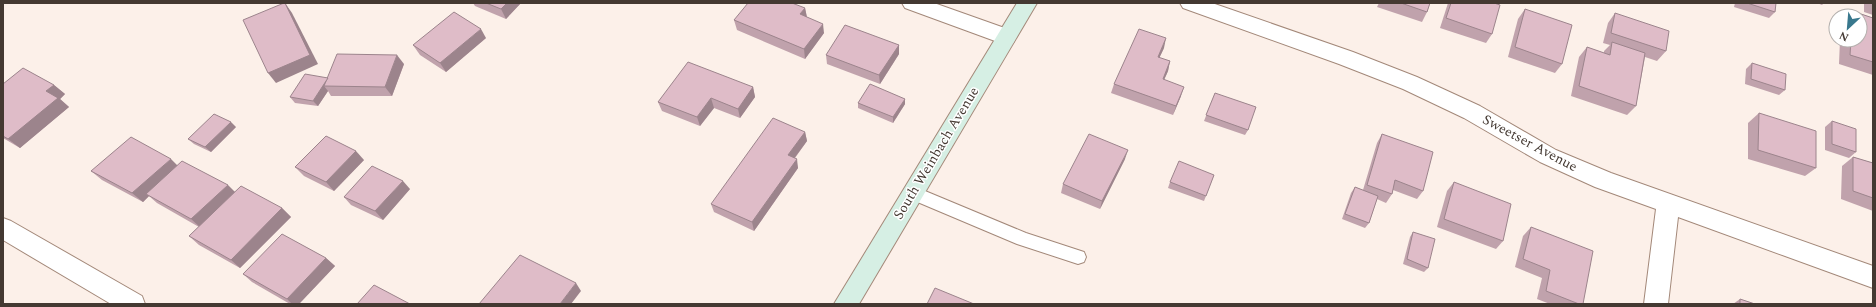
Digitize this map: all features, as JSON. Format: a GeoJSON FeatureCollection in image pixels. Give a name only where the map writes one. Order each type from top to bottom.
{"type":"FeatureCollection","features":[{"type":"Feature","properties":{"kind":"street"},"geometry":{"type":"LineString","coordinates":[[912,3],[1006,37]]}},
{"type":"Feature","properties":{"kind":"street","name":"South Weinbach Avenue"},"geometry":{"type":"LineString","coordinates":[[846,304],[1027,3]]}},
{"type":"Feature","properties":{"kind":"street","name":"Sweetser Avenue"},"geometry":{"type":"LineString","coordinates":[[1190,3],[1346,58],[1410,83],[1472,112],[1548,156],[1603,180],[1873,277]]}},
{"type":"Feature","properties":{"kind":"street"},"geometry":{"type":"LineString","coordinates":[[1656,304],[1668,204]]}},
{"type":"Feature","properties":{"kind":"street"},"geometry":{"type":"LineString","coordinates":[[3,228],[133,304]]}},
{"type":"Feature","properties":{"kind":"lane"},"geometry":{"type":"LineString","coordinates":[[912,193],[1023,239],[1078,257]]}},
{"type":"Feature","properties":{"kind":"building"},"geometry":{"type":"Polygon","coordinates":[[[284,3],[310,55],[268,73],[243,20],[284,3]]]}},
{"type":"Feature","properties":{"kind":"building"},"geometry":{"type":"Polygon","coordinates":[[[486,3],[507,3],[501,9],[486,3]]]}},
{"type":"Feature","properties":{"kind":"building"},"geometry":{"type":"Polygon","coordinates":[[[748,3],[792,3],[805,8],[800,14],[823,24],[804,49],[734,20],[748,3]]]}},
{"type":"Feature","properties":{"kind":"building"},"geometry":{"type":"Polygon","coordinates":[[[1401,3],[1430,3],[1427,12],[1401,3]]]}},
{"type":"Feature","properties":{"kind":"building"},"geometry":{"type":"Polygon","coordinates":[[[1451,3],[1494,3],[1500,5],[1492,34],[1446,18],[1451,3]]]}},
{"type":"Feature","properties":{"kind":"building"},"geometry":{"type":"Polygon","coordinates":[[[1747,3],[1776,3],[1775,12],[1747,3]]]}},
{"type":"Feature","properties":{"kind":"building"},"geometry":{"type":"Polygon","coordinates":[[[1525,9],[1572,25],[1562,64],[1515,47],[1525,9]]]}},
{"type":"Feature","properties":{"kind":"building"},"geometry":{"type":"Polygon","coordinates":[[[454,12],[481,29],[440,63],[413,45],[454,12]]]}},
{"type":"Feature","properties":{"kind":"building"},"geometry":{"type":"Polygon","coordinates":[[[1615,13],[1669,31],[1666,51],[1611,33],[1615,13]]]}},
{"type":"Feature","properties":{"kind":"building"},"geometry":{"type":"Polygon","coordinates":[[[1868,16],[1873,18],[1873,62],[1850,55],[1850,48],[1868,48],[1868,16]]]}},
{"type":"Feature","properties":{"kind":"building"},"geometry":{"type":"Polygon","coordinates":[[[845,25],[899,45],[879,75],[826,55],[845,25]]]}},
{"type":"Feature","properties":{"kind":"building"},"geometry":{"type":"Polygon","coordinates":[[[1139,29],[1166,38],[1158,57],[1170,61],[1163,79],[1184,87],[1176,106],[1114,84],[1139,29]]]}},
{"type":"Feature","properties":{"kind":"building"},"geometry":{"type":"Polygon","coordinates":[[[1612,42],[1645,53],[1636,106],[1579,86],[1587,47],[1610,55],[1612,42]]]}},
{"type":"Feature","properties":{"kind":"building"},"geometry":{"type":"Polygon","coordinates":[[[337,54],[397,55],[385,87],[324,86],[337,54]]]}},
{"type":"Feature","properties":{"kind":"building"},"geometry":{"type":"Polygon","coordinates":[[[688,62],[753,87],[738,109],[711,98],[697,117],[658,102],[688,62]]]}},
{"type":"Feature","properties":{"kind":"building"},"geometry":{"type":"Polygon","coordinates":[[[1752,63],[1786,74],[1785,90],[1751,79],[1752,63]]]}},
{"type":"Feature","properties":{"kind":"building"},"geometry":{"type":"Polygon","coordinates":[[[23,68],[54,85],[46,91],[58,98],[8,139],[3,136],[3,84],[23,68]]]}},
{"type":"Feature","properties":{"kind":"building"},"geometry":{"type":"Polygon","coordinates":[[[305,74],[328,78],[313,101],[290,97],[305,74]]]}},
{"type":"Feature","properties":{"kind":"building"},"geometry":{"type":"Polygon","coordinates":[[[870,84],[905,99],[893,117],[858,103],[870,84]]]}},
{"type":"Feature","properties":{"kind":"building"},"geometry":{"type":"Polygon","coordinates":[[[1215,93],[1256,107],[1248,130],[1206,115],[1215,93]]]}},
{"type":"Feature","properties":{"kind":"building"},"geometry":{"type":"Polygon","coordinates":[[[1759,113],[1816,131],[1816,168],[1758,150],[1759,113]]]}},
{"type":"Feature","properties":{"kind":"building"},"geometry":{"type":"Polygon","coordinates":[[[214,114],[231,122],[205,147],[188,139],[214,114]]]}},
{"type":"Feature","properties":{"kind":"building"},"geometry":{"type":"Polygon","coordinates":[[[773,118],[805,132],[788,155],[797,159],[752,222],[711,204],[773,118]]]}},
{"type":"Feature","properties":{"kind":"building"},"geometry":{"type":"Polygon","coordinates":[[[1832,121],[1856,129],[1856,152],[1832,144],[1832,121]]]}},
{"type":"Feature","properties":{"kind":"building"},"geometry":{"type":"Polygon","coordinates":[[[1089,134],[1128,150],[1102,201],[1063,184],[1089,134]]]}},
{"type":"Feature","properties":{"kind":"building"},"geometry":{"type":"Polygon","coordinates":[[[1382,134],[1433,152],[1423,191],[1395,180],[1392,194],[1367,185],[1382,134]]]}},
{"type":"Feature","properties":{"kind":"building"},"geometry":{"type":"Polygon","coordinates":[[[326,136],[356,151],[326,182],[295,167],[326,136]]]}},
{"type":"Feature","properties":{"kind":"building"},"geometry":{"type":"Polygon","coordinates":[[[131,137],[171,159],[132,193],[91,171],[131,137]]]}},
{"type":"Feature","properties":{"kind":"building"},"geometry":{"type":"Polygon","coordinates":[[[1853,157],[1873,163],[1873,198],[1853,191],[1853,157]]]}},
{"type":"Feature","properties":{"kind":"building"},"geometry":{"type":"Polygon","coordinates":[[[182,161],[228,185],[191,219],[146,194],[182,161]]]}},
{"type":"Feature","properties":{"kind":"building"},"geometry":{"type":"Polygon","coordinates":[[[1179,161],[1214,175],[1206,196],[1170,182],[1179,161]]]}},
{"type":"Feature","properties":{"kind":"building"},"geometry":{"type":"Polygon","coordinates":[[[372,166],[403,181],[375,211],[344,197],[372,166]]]}},
{"type":"Feature","properties":{"kind":"building"},"geometry":{"type":"Polygon","coordinates":[[[1454,182],[1511,204],[1503,241],[1444,219],[1454,182]]]}},
{"type":"Feature","properties":{"kind":"building"},"geometry":{"type":"Polygon","coordinates":[[[241,186],[282,208],[231,260],[189,236],[241,186]]]}},
{"type":"Feature","properties":{"kind":"building"},"geometry":{"type":"Polygon","coordinates":[[[1355,187],[1378,196],[1369,223],[1345,214],[1355,187]]]}},
{"type":"Feature","properties":{"kind":"building"},"geometry":{"type":"Polygon","coordinates":[[[1531,227],[1593,251],[1583,304],[1579,304],[1546,291],[1550,270],[1523,259],[1531,227]]]}},
{"type":"Feature","properties":{"kind":"building"},"geometry":{"type":"Polygon","coordinates":[[[1413,232],[1435,239],[1428,268],[1407,259],[1413,232]]]}},
{"type":"Feature","properties":{"kind":"building"},"geometry":{"type":"Polygon","coordinates":[[[282,234],[326,258],[287,299],[243,274],[282,234]]]}},
{"type":"Feature","properties":{"kind":"building"},"geometry":{"type":"Polygon","coordinates":[[[520,255],[576,283],[560,304],[479,304],[520,255]]]}},
{"type":"Feature","properties":{"kind":"building"},"geometry":{"type":"Polygon","coordinates":[[[374,285],[410,304],[357,304],[374,285]]]}},
{"type":"Feature","properties":{"kind":"building"},"geometry":{"type":"Polygon","coordinates":[[[935,288],[974,304],[927,304],[935,288]]]}},
{"type":"Feature","properties":{"kind":"building"},"geometry":{"type":"Polygon","coordinates":[[[1740,299],[1755,304],[1740,304],[1740,299]]]}}]}
